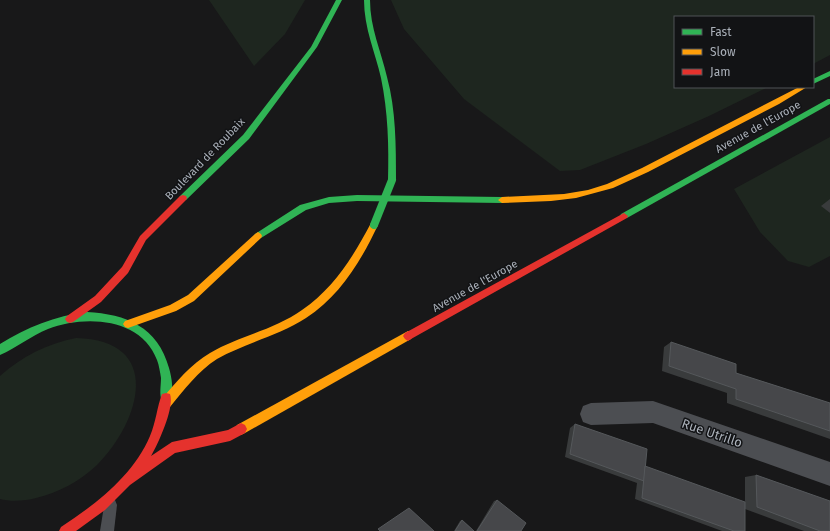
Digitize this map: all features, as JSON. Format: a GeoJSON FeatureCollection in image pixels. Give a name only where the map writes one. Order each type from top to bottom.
{"type":"FeatureCollection","features":[{"type":"Feature","properties":{"kind":"main road","name":"Boulevard de Roubaix"},"geometry":{"type":"LineString","coordinates":[[70,319],[98,299],[111,283],[125,270],[143,238],[246,137],[314,47],[339,0]]}},
{"type":"Feature","properties":{"kind":"main road"},"geometry":{"type":"LineString","coordinates":[[166,403],[205,361],[233,345],[266,334],[301,317],[327,299],[362,251],[374,226],[392,180],[393,146],[391,115],[384,77],[366,17],[367,0]]}},
{"type":"Feature","properties":{"kind":"main road"},"geometry":{"type":"LineString","coordinates":[[814,81],[830,73]]}},
{"type":"Feature","properties":{"kind":"main road","name":"Avenue de l'Europe"},"geometry":{"type":"LineString","coordinates":[[128,324],[173,308],[191,298],[211,281],[256,237],[303,207],[329,200],[357,198],[491,201],[552,198],[597,191],[637,175],[692,145],[754,115],[802,88]]}},
{"type":"Feature","properties":{"kind":"main road","name":"Avenue de l'Europe"},"geometry":{"type":"LineString","coordinates":[[129,480],[172,448],[193,442],[230,435],[236,432],[830,101]]}},
{"type":"Feature","properties":{"kind":"main road"},"geometry":{"type":"LineString","coordinates":[[0,350],[30,332],[70,319],[91,317],[111,318],[128,324],[143,333],[155,346],[163,362],[167,381],[166,403],[159,428],[147,454],[129,480],[111,499],[81,523],[65,531]]}},
{"type":"Feature","properties":{"kind":"street","name":"Rue Utrillo"},"geometry":{"type":"LineString","coordinates":[[591,414],[653,412],[830,474]]}},
{"type":"Feature","properties":{"kind":"lane"},"geometry":{"type":"LineString","coordinates":[[107,531],[111,499]]}},
{"type":"Feature","properties":{"kind":"shaded area"},"geometry":{"type":"Polygon","coordinates":[[[209,0],[305,0],[285,34],[254,66],[209,0]]]}},
{"type":"Feature","properties":{"kind":"shaded area"},"geometry":{"type":"Polygon","coordinates":[[[391,0],[830,0],[830,55],[814,63],[814,16],[674,16],[674,88],[766,88],[709,116],[646,144],[580,170],[560,171],[464,99],[404,29],[391,0]]]}},
{"type":"Feature","properties":{"kind":"shaded area"},"geometry":{"type":"Polygon","coordinates":[[[830,137],[830,200],[822,206],[830,213],[830,256],[809,267],[788,261],[760,232],[734,189],[830,137]]]}},
{"type":"Feature","properties":{"kind":"shaded area"},"geometry":{"type":"Polygon","coordinates":[[[76,338],[104,342],[123,352],[133,367],[136,386],[133,406],[125,427],[112,447],[97,465],[68,486],[44,496],[32,499],[13,501],[0,499],[0,376],[17,362],[45,347],[76,338]]]}},
{"type":"Feature","properties":{"kind":"building"},"geometry":{"type":"Polygon","coordinates":[[[671,342],[736,364],[736,373],[830,403],[830,431],[736,399],[736,389],[669,366],[671,342]]]}},
{"type":"Feature","properties":{"kind":"building"},"geometry":{"type":"Polygon","coordinates":[[[575,424],[647,449],[644,481],[570,454],[575,424]]]}},
{"type":"Feature","properties":{"kind":"building"},"geometry":{"type":"Polygon","coordinates":[[[645,466],[745,502],[745,531],[734,531],[642,498],[645,466]]]}},
{"type":"Feature","properties":{"kind":"building"},"geometry":{"type":"Polygon","coordinates":[[[756,475],[830,501],[830,531],[820,531],[757,507],[756,475]]]}},
{"type":"Feature","properties":{"kind":"building"},"geometry":{"type":"Polygon","coordinates":[[[497,500],[526,523],[521,531],[477,531],[497,500]]]}},
{"type":"Feature","properties":{"kind":"building"},"geometry":{"type":"Polygon","coordinates":[[[409,508],[434,531],[380,531],[378,529],[409,508]]]}},
{"type":"Feature","properties":{"kind":"building"},"geometry":{"type":"Polygon","coordinates":[[[462,520],[474,531],[455,531],[462,520]]]}},
{"type":"Feature","properties":{"kind":"traffic: fast"},"geometry":{"type":"LineString","coordinates":[[183,198],[246,137],[314,47],[339,0]]}},
{"type":"Feature","properties":{"kind":"traffic: fast"},"geometry":{"type":"LineString","coordinates":[[367,0],[370,30],[384,77],[389,103],[392,141],[392,180]]}},
{"type":"Feature","properties":{"kind":"traffic: fast"},"geometry":{"type":"LineString","coordinates":[[814,81],[830,73]]}},
{"type":"Feature","properties":{"kind":"traffic: fast"},"geometry":{"type":"LineString","coordinates":[[624,216],[830,101]]}},
{"type":"Feature","properties":{"kind":"traffic: fast"},"geometry":{"type":"LineString","coordinates":[[374,225],[392,180]]}},
{"type":"Feature","properties":{"kind":"traffic: fast"},"geometry":{"type":"LineString","coordinates":[[258,236],[303,207],[329,200],[357,198],[502,200]]}},
{"type":"Feature","properties":{"kind":"traffic: fast"},"geometry":{"type":"LineString","coordinates":[[0,350],[32,332],[66,319],[87,316],[124,322],[140,331],[152,343],[161,358],[166,376],[166,398]]}},
{"type":"Feature","properties":{"kind":"traffic: slow"},"geometry":{"type":"LineString","coordinates":[[502,200],[564,197],[588,193],[610,186],[645,170],[802,88]]}},
{"type":"Feature","properties":{"kind":"traffic: slow"},"geometry":{"type":"LineString","coordinates":[[166,403],[191,374],[205,362],[231,347],[284,326],[316,305],[345,275],[361,251],[374,225]]}},
{"type":"Feature","properties":{"kind":"traffic: slow"},"geometry":{"type":"LineString","coordinates":[[128,324],[173,308],[191,298],[258,236]]}},
{"type":"Feature","properties":{"kind":"traffic: slow"},"geometry":{"type":"LineString","coordinates":[[241,429],[408,336]]}},
{"type":"Feature","properties":{"kind":"traffic: jam"},"geometry":{"type":"LineString","coordinates":[[70,319],[98,299],[125,270],[143,238],[183,198]]}},
{"type":"Feature","properties":{"kind":"traffic: jam"},"geometry":{"type":"LineString","coordinates":[[408,336],[624,216]]}},
{"type":"Feature","properties":{"kind":"traffic: jam"},"geometry":{"type":"LineString","coordinates":[[65,531],[83,519],[117,492],[144,459],[162,420],[166,398]]}},
{"type":"Feature","properties":{"kind":"traffic: jam"},"geometry":{"type":"LineString","coordinates":[[129,480],[172,448],[230,435],[241,429]]}}]}
